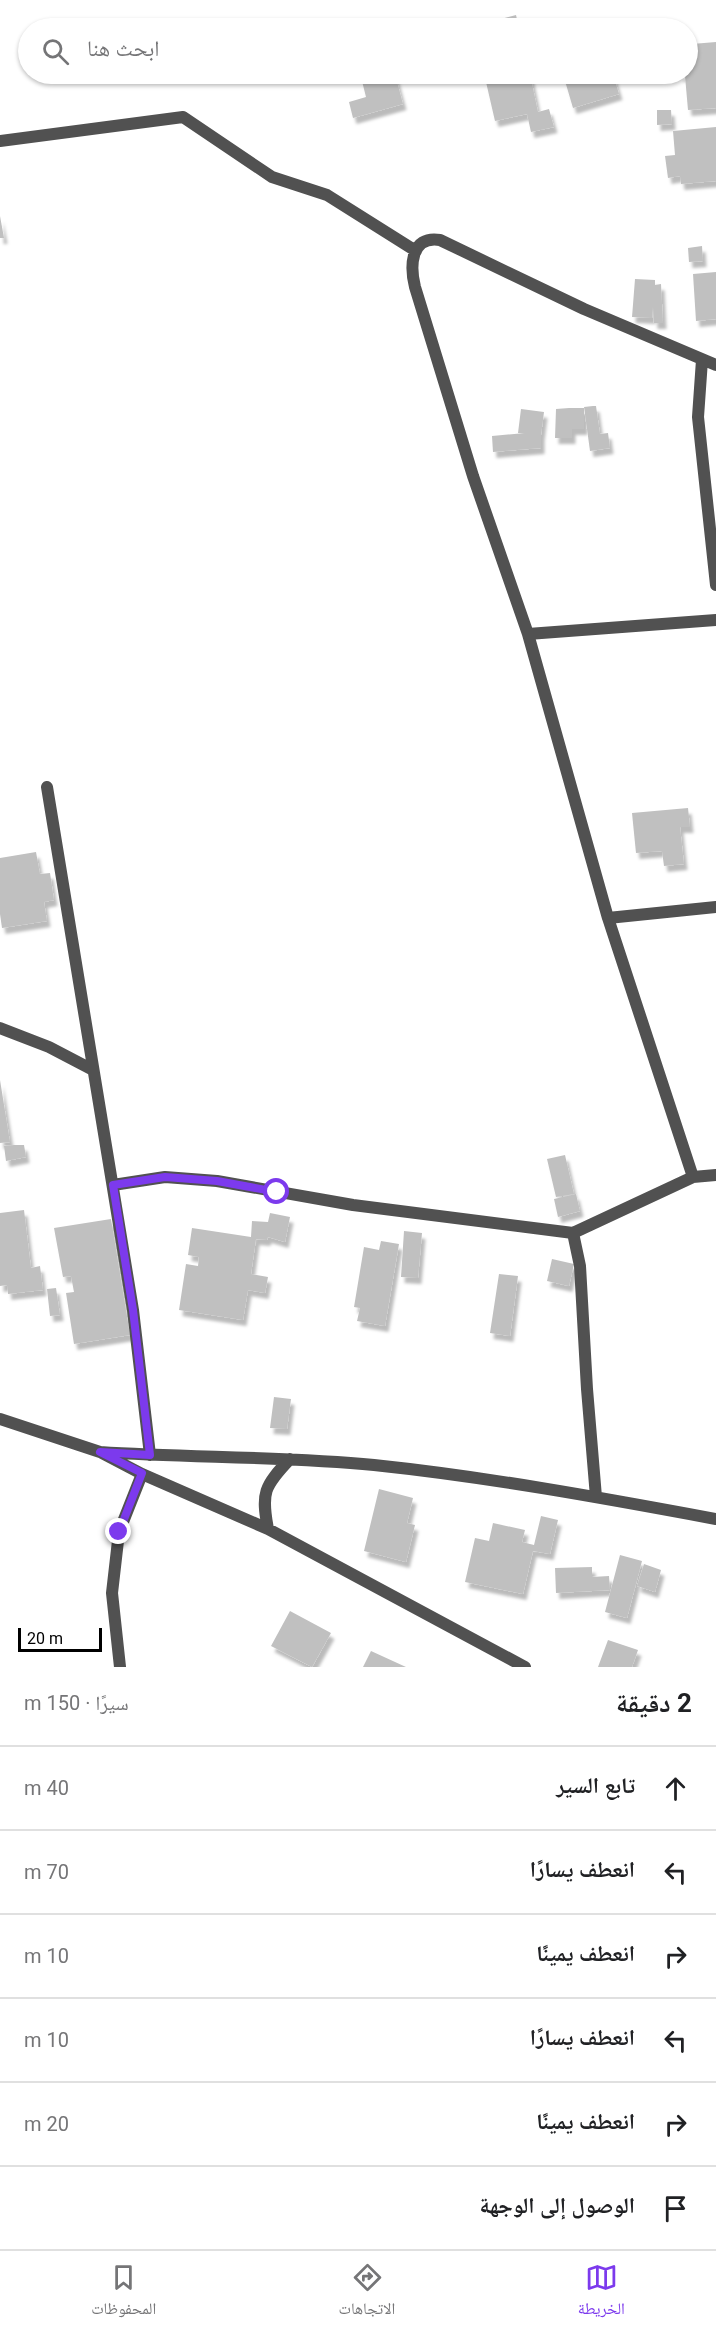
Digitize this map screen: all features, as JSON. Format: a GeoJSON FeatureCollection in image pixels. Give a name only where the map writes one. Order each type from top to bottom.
{"type":"FeatureCollection","features":[{"type":"Feature","properties":{"kind":"street"},"geometry":{"type":"LineString","coordinates":[[0,141],[183,117],[272,177],[327,195],[416,251]]}},
{"type":"Feature","properties":{"kind":"street"},"geometry":{"type":"LineString","coordinates":[[693,1177],[608,918],[528,634],[473,476],[415,287],[411,260],[416,251],[431,239],[440,240],[584,309],[716,365]]}},
{"type":"Feature","properties":{"kind":"street"},"geometry":{"type":"LineString","coordinates":[[702,360],[698,417],[716,585]]}},
{"type":"Feature","properties":{"kind":"street"},"geometry":{"type":"LineString","coordinates":[[528,634],[716,620]]}},
{"type":"Feature","properties":{"kind":"street"},"geometry":{"type":"LineString","coordinates":[[47,787],[133,1310],[150,1455]]}},
{"type":"Feature","properties":{"kind":"street"},"geometry":{"type":"LineString","coordinates":[[608,918],[716,907]]}},
{"type":"Feature","properties":{"kind":"street"},"geometry":{"type":"LineString","coordinates":[[0,1028],[49,1047],[93,1070]]}},
{"type":"Feature","properties":{"kind":"street"},"geometry":{"type":"LineString","coordinates":[[113,1185],[165,1177],[217,1181],[352,1205],[573,1233],[693,1177],[716,1175]]}},
{"type":"Feature","properties":{"kind":"street"},"geometry":{"type":"LineString","coordinates":[[573,1233],[580,1266],[596,1497]]}},
{"type":"Feature","properties":{"kind":"street"},"geometry":{"type":"LineString","coordinates":[[0,1419],[100,1452],[268,1529],[525,1667]]}},
{"type":"Feature","properties":{"kind":"street"},"geometry":{"type":"LineString","coordinates":[[100,1452],[290,1459],[373,1465],[596,1497],[716,1519]]}},
{"type":"Feature","properties":{"kind":"street"},"geometry":{"type":"LineString","coordinates":[[268,1529],[263,1504],[266,1488],[290,1459]]}},
{"type":"Feature","properties":{"kind":"street"},"geometry":{"type":"LineString","coordinates":[[120,1667],[112,1593],[119,1532],[142,1473]]}},
{"type":"Feature","properties":{"kind":"building"},"geometry":{"type":"Polygon","coordinates":[[[716,42],[716,108],[688,110],[686,84],[698,84],[698,44],[716,42]]]}},
{"type":"Feature","properties":{"kind":"building"},"geometry":{"type":"Polygon","coordinates":[[[363,84],[398,84],[403,104],[353,118],[349,102],[366,97],[363,84]]]}},
{"type":"Feature","properties":{"kind":"building"},"geometry":{"type":"Polygon","coordinates":[[[486,84],[532,84],[538,112],[549,109],[554,127],[531,132],[527,114],[495,121],[486,84]]]}},
{"type":"Feature","properties":{"kind":"building"},"geometry":{"type":"Polygon","coordinates":[[[566,84],[616,84],[619,94],[573,108],[566,84]]]}},
{"type":"Feature","properties":{"kind":"building"},"geometry":{"type":"Polygon","coordinates":[[[657,110],[671,110],[672,124],[657,125],[657,110]]]}},
{"type":"Feature","properties":{"kind":"building"},"geometry":{"type":"Polygon","coordinates":[[[716,127],[716,181],[681,184],[680,176],[668,178],[665,156],[675,155],[673,131],[716,127]]]}},
{"type":"Feature","properties":{"kind":"building"},"geometry":{"type":"Polygon","coordinates":[[[0,216],[4,238],[0,238],[0,216]]]}},
{"type":"Feature","properties":{"kind":"building"},"geometry":{"type":"Polygon","coordinates":[[[702,246],[703,261],[689,262],[688,248],[702,246]]]}},
{"type":"Feature","properties":{"kind":"building"},"geometry":{"type":"Polygon","coordinates":[[[716,272],[716,319],[696,321],[693,274],[716,272]]]}},
{"type":"Feature","properties":{"kind":"building"},"geometry":{"type":"Polygon","coordinates":[[[635,279],[655,280],[655,285],[661,284],[663,323],[654,323],[653,307],[652,318],[632,317],[635,279]]]}},
{"type":"Feature","properties":{"kind":"building"},"geometry":{"type":"Polygon","coordinates":[[[596,406],[600,434],[608,433],[610,448],[590,451],[584,407],[596,406]]]}},
{"type":"Feature","properties":{"kind":"building"},"geometry":{"type":"Polygon","coordinates":[[[584,408],[584,429],[572,429],[572,438],[555,438],[556,409],[584,408]]]}},
{"type":"Feature","properties":{"kind":"building"},"geometry":{"type":"Polygon","coordinates":[[[521,409],[544,412],[541,448],[493,452],[492,436],[525,433],[518,433],[521,409]]]}},
{"type":"Feature","properties":{"kind":"building"},"geometry":{"type":"Polygon","coordinates":[[[688,808],[690,827],[680,827],[684,864],[664,866],[662,851],[636,853],[632,813],[688,808]]]}},
{"type":"Feature","properties":{"kind":"building"},"geometry":{"type":"Polygon","coordinates":[[[36,852],[40,874],[50,873],[54,900],[44,902],[47,921],[2,928],[0,858],[36,852]]]}},
{"type":"Feature","properties":{"kind":"building"},"geometry":{"type":"Polygon","coordinates":[[[0,1080],[10,1142],[0,1143],[0,1080]]]}},
{"type":"Feature","properties":{"kind":"building"},"geometry":{"type":"Polygon","coordinates":[[[24,1145],[26,1157],[6,1161],[4,1146],[24,1145]]]}},
{"type":"Feature","properties":{"kind":"building"},"geometry":{"type":"Polygon","coordinates":[[[565,1155],[574,1194],[556,1197],[547,1159],[565,1155]]]}},
{"type":"Feature","properties":{"kind":"building"},"geometry":{"type":"Polygon","coordinates":[[[576,1194],[580,1211],[558,1217],[554,1199],[576,1194]]]}},
{"type":"Feature","properties":{"kind":"building"},"geometry":{"type":"Polygon","coordinates":[[[24,1210],[31,1268],[40,1266],[43,1290],[8,1294],[7,1285],[0,1286],[0,1213],[24,1210]]]}},
{"type":"Feature","properties":{"kind":"building"},"geometry":{"type":"Polygon","coordinates":[[[270,1213],[290,1217],[285,1242],[268,1237],[267,1240],[256,1239],[251,1274],[268,1277],[265,1293],[248,1290],[243,1320],[179,1310],[186,1264],[198,1266],[199,1257],[188,1255],[192,1228],[251,1237],[252,1221],[268,1222],[270,1213]]]}},
{"type":"Feature","properties":{"kind":"building"},"geometry":{"type":"Polygon","coordinates":[[[111,1219],[130,1335],[74,1344],[66,1293],[74,1292],[71,1276],[63,1277],[54,1228],[111,1219]]]}},
{"type":"Feature","properties":{"kind":"building"},"geometry":{"type":"Polygon","coordinates":[[[404,1231],[422,1233],[418,1278],[401,1277],[404,1231]]]}},
{"type":"Feature","properties":{"kind":"building"},"geometry":{"type":"Polygon","coordinates":[[[381,1241],[399,1244],[385,1326],[357,1321],[360,1308],[354,1307],[364,1247],[379,1250],[381,1241]]]}},
{"type":"Feature","properties":{"kind":"building"},"geometry":{"type":"Polygon","coordinates":[[[552,1259],[574,1264],[569,1286],[547,1281],[552,1259]]]}},
{"type":"Feature","properties":{"kind":"building"},"geometry":{"type":"Polygon","coordinates":[[[499,1274],[518,1276],[510,1336],[490,1333],[499,1274]]]}},
{"type":"Feature","properties":{"kind":"building"},"geometry":{"type":"Polygon","coordinates":[[[56,1288],[60,1315],[50,1316],[47,1289],[56,1288]]]}},
{"type":"Feature","properties":{"kind":"building"},"geometry":{"type":"Polygon","coordinates":[[[274,1397],[291,1399],[287,1429],[270,1428],[274,1397]]]}},
{"type":"Feature","properties":{"kind":"building"},"geometry":{"type":"Polygon","coordinates":[[[379,1489],[413,1498],[407,1523],[415,1525],[406,1562],[364,1551],[379,1489]]]}},
{"type":"Feature","properties":{"kind":"building"},"geometry":{"type":"Polygon","coordinates":[[[541,1516],[558,1520],[550,1554],[533,1551],[523,1594],[465,1582],[475,1538],[489,1541],[493,1523],[525,1530],[522,1542],[534,1545],[541,1516]]]}},
{"type":"Feature","properties":{"kind":"building"},"geometry":{"type":"Polygon","coordinates":[[[620,1555],[642,1561],[627,1618],[605,1612],[620,1555]]]}},
{"type":"Feature","properties":{"kind":"building"},"geometry":{"type":"Polygon","coordinates":[[[644,1564],[661,1570],[655,1592],[637,1586],[644,1564]]]}},
{"type":"Feature","properties":{"kind":"building"},"geometry":{"type":"Polygon","coordinates":[[[592,1567],[592,1577],[609,1576],[610,1590],[556,1593],[555,1568],[592,1567]]]}},
{"type":"Feature","properties":{"kind":"building"},"geometry":{"type":"Polygon","coordinates":[[[290,1611],[331,1633],[312,1667],[271,1646],[290,1611]]]}},
{"type":"Feature","properties":{"kind":"building"},"geometry":{"type":"Polygon","coordinates":[[[608,1640],[638,1650],[632,1667],[598,1667],[608,1640]]]}},
{"type":"Feature","properties":{"kind":"building"},"geometry":{"type":"Polygon","coordinates":[[[371,1651],[406,1667],[363,1667],[371,1651]]]}},
{"type":"Feature","properties":{"kind":"route"},"geometry":{"type":"LineString","coordinates":[[119,1532],[142,1473],[100,1452],[150,1455],[133,1310],[113,1185],[165,1177],[217,1181],[277,1192]]}}]}
